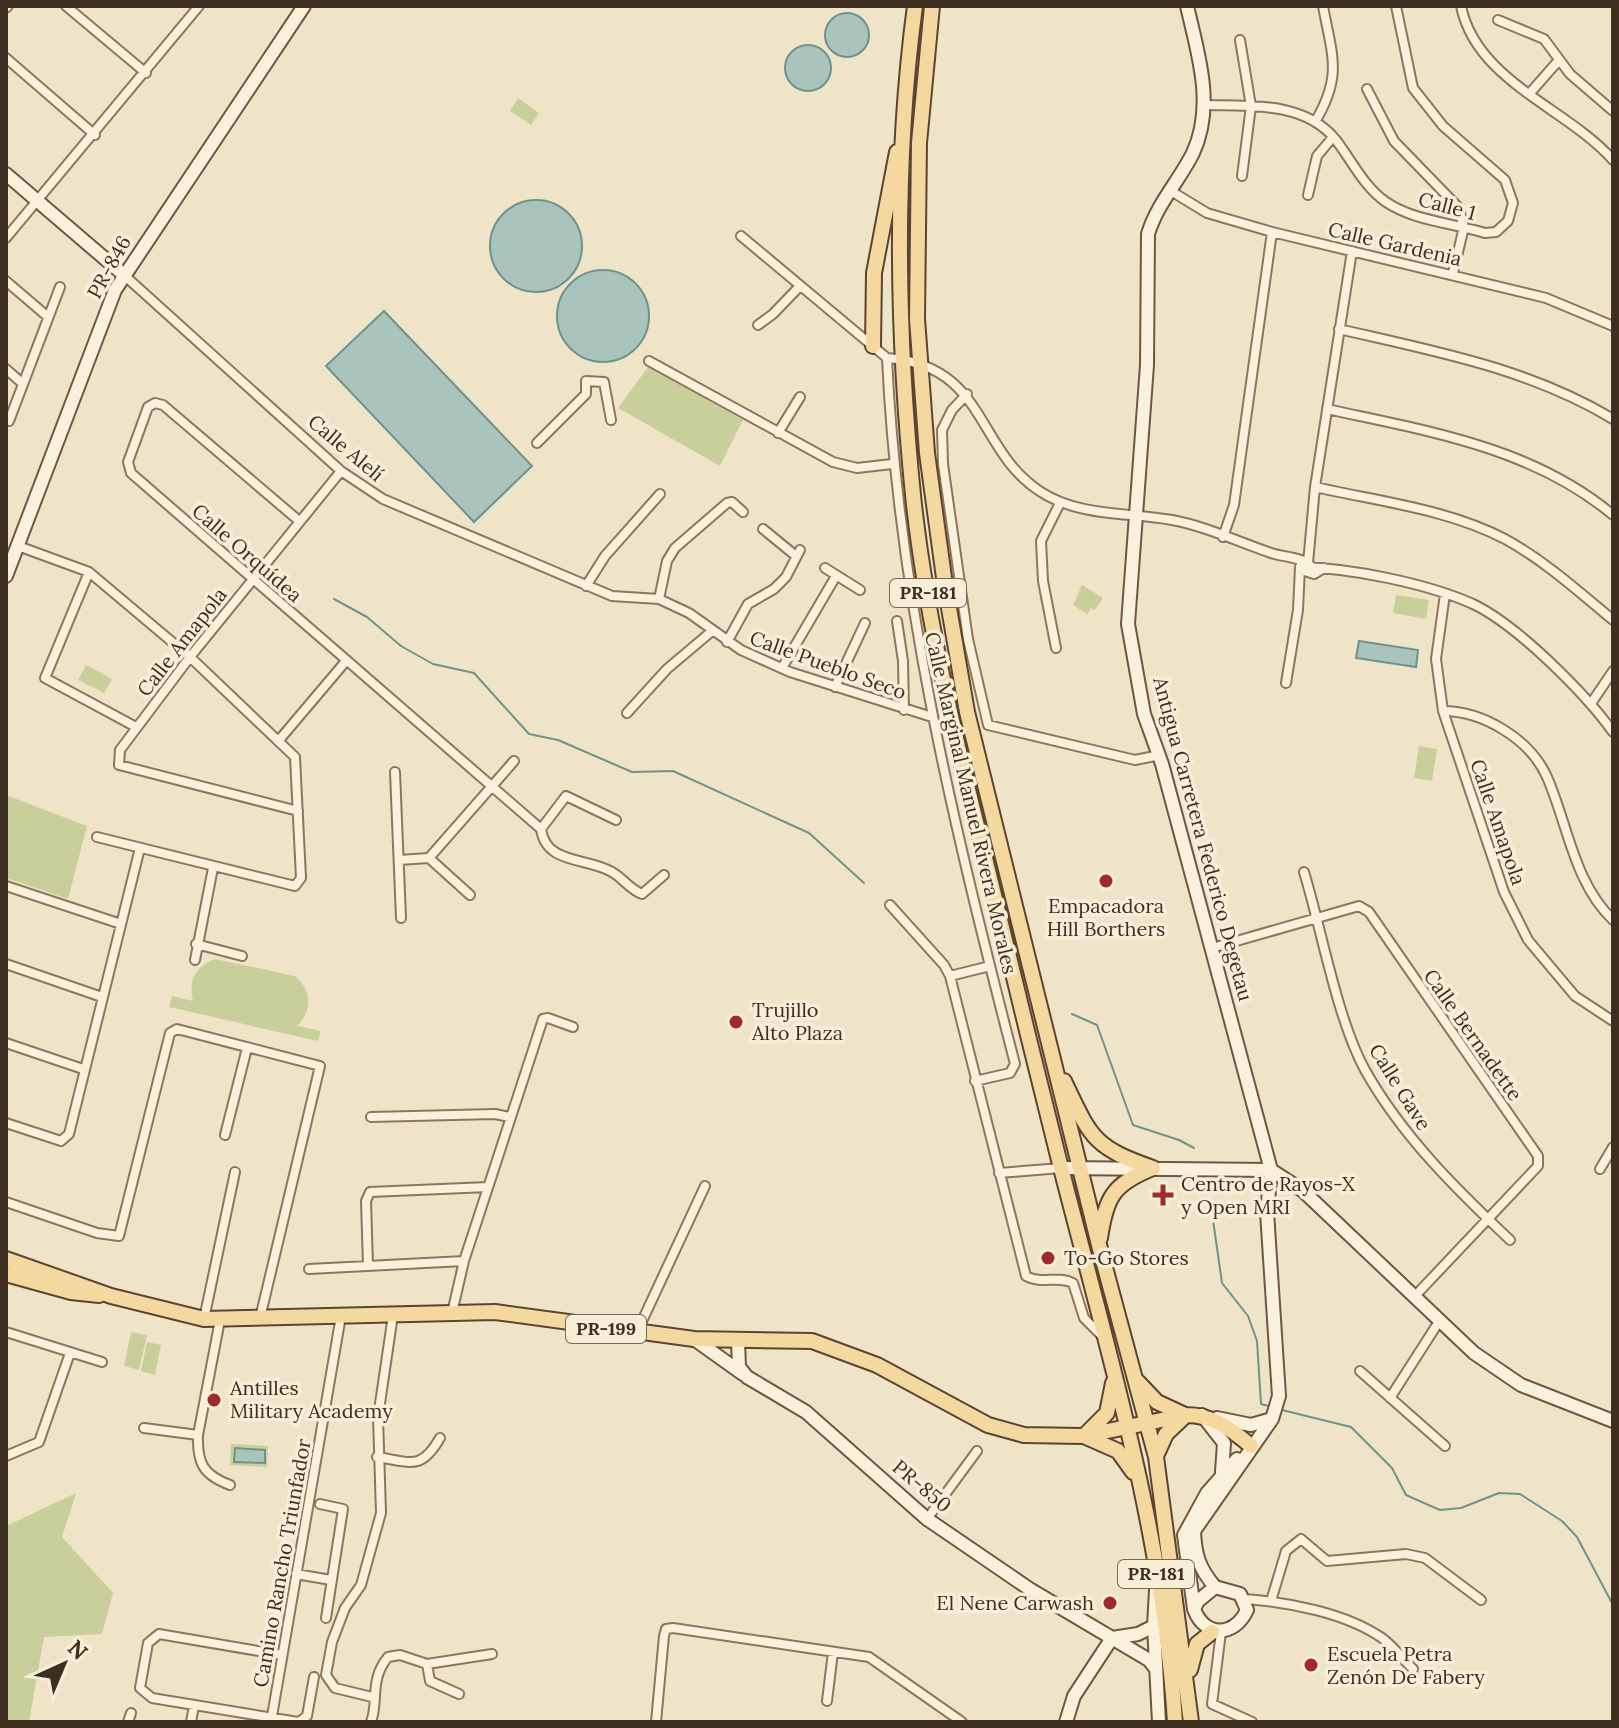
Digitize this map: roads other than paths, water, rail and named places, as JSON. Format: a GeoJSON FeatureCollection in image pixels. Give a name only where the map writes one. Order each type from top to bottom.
{"type":"FeatureCollection","features":[{"type":"Feature","properties":{"kind":"main road","name":"PR-181"},"geometry":{"type":"LineString","coordinates":[[915,6],[900,215],[903,359],[915,507],[952,725],[1061,1168],[1129,1427],[1156,1577],[1175,1722]]}},
{"type":"Feature","properties":{"kind":"main road","name":"PR-181"},"geometry":{"type":"LineString","coordinates":[[932,6],[919,143],[920,366],[929,468],[967,712],[1099,1245],[1156,1457],[1191,1722]]}},
{"type":"Feature","properties":{"kind":"main road"},"geometry":{"type":"LineString","coordinates":[[873,346],[875,265],[905,125]]}},
{"type":"Feature","properties":{"kind":"main road"},"geometry":{"type":"LineString","coordinates":[[1051,1055],[1082,1121],[1093,1137],[1117,1156],[1153,1168]]}},
{"type":"Feature","properties":{"kind":"main road"},"geometry":{"type":"LineString","coordinates":[[1099,1245],[1105,1207],[1113,1193],[1129,1178],[1153,1168]]}},
{"type":"Feature","properties":{"kind":"main road","name":"PR-199"},"geometry":{"type":"LineString","coordinates":[[6,1259],[111,1296],[204,1319],[495,1312],[694,1339],[812,1341],[877,1365],[988,1425],[1024,1435],[1083,1436],[1186,1415],[1202,1415],[1222,1423],[1251,1446]]}},
{"type":"Feature","properties":{"kind":"main road","name":"PR-199"},"geometry":{"type":"LineString","coordinates":[[6,1274],[71,1292],[111,1296]]}},
{"type":"Feature","properties":{"kind":"main road"},"geometry":{"type":"LineString","coordinates":[[1115,1372],[1107,1413],[1083,1436],[1118,1451],[1139,1482]]}},
{"type":"Feature","properties":{"kind":"main road"},"geometry":{"type":"LineString","coordinates":[[1132,1373],[1152,1399],[1186,1415],[1166,1434],[1156,1457]]}},
{"type":"Feature","properties":{"kind":"main road"},"geometry":{"type":"LineString","coordinates":[[1187,1682],[1197,1644],[1217,1632]]}},
{"type":"Feature","properties":{"kind":"street"},"geometry":{"type":"LineString","coordinates":[[66,6],[146,73]]}},
{"type":"Feature","properties":{"kind":"street","name":"PR-846"},"geometry":{"type":"LineString","coordinates":[[6,576],[71,400],[124,275],[304,6]]}},
{"type":"Feature","properties":{"kind":"street","name":"Antigua Carretera Federico Degetau"},"geometry":{"type":"LineString","coordinates":[[1187,6],[1202,75],[1205,105],[1194,150],[1154,215],[1148,234],[1147,365],[1128,624],[1144,714],[1160,755],[1271,1170],[1267,1212],[1275,1411]]}},
{"type":"Feature","properties":{"kind":"street"},"geometry":{"type":"LineString","coordinates":[[1315,122],[1330,97],[1335,76],[1323,6]]}},
{"type":"Feature","properties":{"kind":"street","name":"Calle 1"},"geometry":{"type":"LineString","coordinates":[[1205,105],[1288,109],[1315,122],[1333,137],[1367,184],[1386,202],[1415,216],[1485,233],[1496,232],[1508,221],[1513,203],[1505,180],[1443,126],[1413,88],[1396,6]]}},
{"type":"Feature","properties":{"kind":"street"},"geometry":{"type":"LineString","coordinates":[[1461,6],[1470,34],[1485,58],[1613,160]]}},
{"type":"Feature","properties":{"kind":"street"},"geometry":{"type":"LineString","coordinates":[[6,238],[146,73],[195,8]]}},
{"type":"Feature","properties":{"kind":"street"},"geometry":{"type":"LineString","coordinates":[[1498,20],[1544,39],[1570,74],[1613,111]]}},
{"type":"Feature","properties":{"kind":"street"},"geometry":{"type":"LineString","coordinates":[[1240,40],[1251,106],[1242,176]]}},
{"type":"Feature","properties":{"kind":"street"},"geometry":{"type":"LineString","coordinates":[[6,58],[95,135]]}},
{"type":"Feature","properties":{"kind":"street"},"geometry":{"type":"LineString","coordinates":[[1530,93],[1559,60]]}},
{"type":"Feature","properties":{"kind":"street"},"geometry":{"type":"LineString","coordinates":[[1367,89],[1394,141],[1458,207],[1464,227],[1453,273]]}},
{"type":"Feature","properties":{"kind":"street"},"geometry":{"type":"LineString","coordinates":[[1308,195],[1317,156],[1333,137]]}},
{"type":"Feature","properties":{"kind":"street"},"geometry":{"type":"LineString","coordinates":[[6,174],[124,275]]}},
{"type":"Feature","properties":{"kind":"street","name":"Calle Gardenia"},"geometry":{"type":"LineString","coordinates":[[1171,191],[1207,213],[1272,232],[1453,273],[1546,298],[1613,326]]}},
{"type":"Feature","properties":{"kind":"street"},"geometry":{"type":"LineString","coordinates":[[1223,537],[1234,505],[1272,232]]}},
{"type":"Feature","properties":{"kind":"street"},"geometry":{"type":"LineString","coordinates":[[741,236],[887,358],[903,359],[949,379],[967,394],[1014,469],[1039,492],[1060,503],[1091,511],[1176,521],[1302,564],[1314,574],[1324,568],[1445,594],[1475,605],[1503,623],[1592,702],[1613,732]]}},
{"type":"Feature","properties":{"kind":"street"},"geometry":{"type":"LineString","coordinates":[[1286,683],[1352,251]]}},
{"type":"Feature","properties":{"kind":"street","name":"Calle Alelí"},"geometry":{"type":"LineString","coordinates":[[124,275],[341,471],[383,499],[586,586]]}},
{"type":"Feature","properties":{"kind":"street"},"geometry":{"type":"LineString","coordinates":[[6,281],[48,317]]}},
{"type":"Feature","properties":{"kind":"street"},"geometry":{"type":"LineString","coordinates":[[758,325],[800,286]]}},
{"type":"Feature","properties":{"kind":"street"},"geometry":{"type":"LineString","coordinates":[[9,421],[60,287]]}},
{"type":"Feature","properties":{"kind":"street"},"geometry":{"type":"LineString","coordinates":[[1339,329],[1500,367],[1570,393],[1613,419]]}},
{"type":"Feature","properties":{"kind":"street","name":"Calle Marginal Manuel Rivera Morales"},"geometry":{"type":"LineString","coordinates":[[887,358],[892,464],[908,588],[932,717],[1015,1064],[1010,1073],[975,1081]]}},
{"type":"Feature","properties":{"kind":"street"},"geometry":{"type":"LineString","coordinates":[[649,361],[833,462],[857,468],[892,464]]}},
{"type":"Feature","properties":{"kind":"street"},"geometry":{"type":"LineString","coordinates":[[6,369],[22,383]]}},
{"type":"Feature","properties":{"kind":"street"},"geometry":{"type":"LineString","coordinates":[[537,443],[586,394],[586,381],[604,382],[611,420]]}},
{"type":"Feature","properties":{"kind":"street"},"geometry":{"type":"LineString","coordinates":[[967,394],[952,410],[942,430],[943,464],[968,639],[988,725],[1135,760],[1160,755]]}},
{"type":"Feature","properties":{"kind":"street"},"geometry":{"type":"LineString","coordinates":[[778,433],[800,397]]}},
{"type":"Feature","properties":{"kind":"street","name":"Calle Orquídea"},"geometry":{"type":"LineString","coordinates":[[298,520],[163,405],[148,407],[128,462],[131,473],[541,829],[543,841],[558,855],[610,870],[633,891],[642,894],[664,875]]}},
{"type":"Feature","properties":{"kind":"street"},"geometry":{"type":"LineString","coordinates":[[1327,409],[1465,439],[1532,463],[1613,515]]}},
{"type":"Feature","properties":{"kind":"street","name":"Calle Amapola"},"geometry":{"type":"LineString","coordinates":[[298,811],[119,765],[120,750],[298,520],[341,471]]}},
{"type":"Feature","properties":{"kind":"street"},"geometry":{"type":"LineString","coordinates":[[1315,487],[1444,516],[1502,538],[1546,564],[1613,620]]}},
{"type":"Feature","properties":{"kind":"street"},"geometry":{"type":"LineString","coordinates":[[586,586],[605,556],[660,494]]}},
{"type":"Feature","properties":{"kind":"street"},"geometry":{"type":"LineString","coordinates":[[659,599],[667,561],[675,548],[727,503],[732,502],[743,512]]}},
{"type":"Feature","properties":{"kind":"street"},"geometry":{"type":"LineString","coordinates":[[1056,648],[1043,581],[1041,541],[1060,503]]}},
{"type":"Feature","properties":{"kind":"street"},"geometry":{"type":"LineString","coordinates":[[727,642],[748,604],[774,589],[786,577],[798,553],[763,529]]}},
{"type":"Feature","properties":{"kind":"street"},"geometry":{"type":"LineString","coordinates":[[18,546],[89,572],[190,657],[280,739],[295,757],[301,878],[295,886],[97,837]]}},
{"type":"Feature","properties":{"kind":"street"},"geometry":{"type":"LineString","coordinates":[[825,568],[860,590]]}},
{"type":"Feature","properties":{"kind":"street"},"geometry":{"type":"LineString","coordinates":[[89,572],[45,678],[136,727]]}},
{"type":"Feature","properties":{"kind":"street"},"geometry":{"type":"LineString","coordinates":[[782,668],[836,576]]}},
{"type":"Feature","properties":{"kind":"street","name":"Calle Pueblo Seco"},"geometry":{"type":"LineString","coordinates":[[586,586],[612,596],[659,599],[689,613],[727,642],[782,668],[932,717]]}},
{"type":"Feature","properties":{"kind":"street","name":"Calle Amapola"},"geometry":{"type":"LineString","coordinates":[[1445,594],[1436,659],[1443,711],[1504,892],[1528,940],[1575,996],[1613,1021]]}},
{"type":"Feature","properties":{"kind":"street"},"geometry":{"type":"LineString","coordinates":[[897,621],[903,661],[904,710]]}},
{"type":"Feature","properties":{"kind":"street"},"geometry":{"type":"LineString","coordinates":[[835,687],[865,623]]}},
{"type":"Feature","properties":{"kind":"street"},"geometry":{"type":"LineString","coordinates":[[627,713],[667,669],[712,631]]}},
{"type":"Feature","properties":{"kind":"street"},"geometry":{"type":"LineString","coordinates":[[280,739],[346,661]]}},
{"type":"Feature","properties":{"kind":"street"},"geometry":{"type":"LineString","coordinates":[[1592,702],[1613,671]]}},
{"type":"Feature","properties":{"kind":"street"},"geometry":{"type":"LineString","coordinates":[[1443,711],[1460,711],[1489,719],[1520,744],[1546,774],[1572,851],[1596,904],[1613,920]]}},
{"type":"Feature","properties":{"kind":"street"},"geometry":{"type":"LineString","coordinates":[[399,860],[429,858],[514,761]]}},
{"type":"Feature","properties":{"kind":"street"},"geometry":{"type":"LineString","coordinates":[[395,772],[401,918]]}},
{"type":"Feature","properties":{"kind":"street"},"geometry":{"type":"LineString","coordinates":[[541,829],[566,796],[616,820]]}},
{"type":"Feature","properties":{"kind":"street"},"geometry":{"type":"LineString","coordinates":[[6,1123],[61,1141],[69,1134],[140,848]]}},
{"type":"Feature","properties":{"kind":"street"},"geometry":{"type":"LineString","coordinates":[[429,858],[470,895]]}},
{"type":"Feature","properties":{"kind":"street"},"geometry":{"type":"LineString","coordinates":[[195,960],[213,868]]}},
{"type":"Feature","properties":{"kind":"street","name":"Calle Gave"},"geometry":{"type":"LineString","coordinates":[[1304,872],[1351,1036],[1365,1070],[1424,1155],[1510,1240]]}},
{"type":"Feature","properties":{"kind":"street"},"geometry":{"type":"LineString","coordinates":[[6,886],[121,924]]}},
{"type":"Feature","properties":{"kind":"street"},"geometry":{"type":"LineString","coordinates":[[890,905],[944,965],[950,976],[1026,1276],[1037,1282],[1063,1278],[1073,1283],[1084,1318],[1108,1341]]}},
{"type":"Feature","properties":{"kind":"street","name":"Calle Bernadette"},"geometry":{"type":"LineString","coordinates":[[1212,948],[1349,906],[1359,906],[1369,912],[1538,1156],[1538,1166],[1415,1296]]}},
{"type":"Feature","properties":{"kind":"street"},"geometry":{"type":"LineString","coordinates":[[196,944],[242,956]]}},
{"type":"Feature","properties":{"kind":"street"},"geometry":{"type":"LineString","coordinates":[[6,964],[102,997]]}},
{"type":"Feature","properties":{"kind":"street"},"geometry":{"type":"LineString","coordinates":[[950,976],[990,966]]}},
{"type":"Feature","properties":{"kind":"street"},"geometry":{"type":"LineString","coordinates":[[452,1313],[464,1261],[543,1019],[573,1027]]}},
{"type":"Feature","properties":{"kind":"street"},"geometry":{"type":"LineString","coordinates":[[6,1202],[97,1233],[119,1236],[170,1033],[177,1029],[320,1066],[259,1320]]}},
{"type":"Feature","properties":{"kind":"street"},"geometry":{"type":"LineString","coordinates":[[6,1043],[83,1069]]}},
{"type":"Feature","properties":{"kind":"street"},"geometry":{"type":"LineString","coordinates":[[225,1135],[247,1048]]}},
{"type":"Feature","properties":{"kind":"street"},"geometry":{"type":"LineString","coordinates":[[371,1117],[495,1114],[510,1117]]}},
{"type":"Feature","properties":{"kind":"street"},"geometry":{"type":"LineString","coordinates":[[1600,1169],[1613,1147]]}},
{"type":"Feature","properties":{"kind":"street"},"geometry":{"type":"LineString","coordinates":[[999,1173],[1079,1166],[1271,1170],[1302,1190],[1474,1353],[1521,1385],[1613,1421]]}},
{"type":"Feature","properties":{"kind":"street"},"geometry":{"type":"LineString","coordinates":[[204,1319],[235,1172]]}},
{"type":"Feature","properties":{"kind":"street"},"geometry":{"type":"LineString","coordinates":[[637,1332],[705,1186]]}},
{"type":"Feature","properties":{"kind":"street"},"geometry":{"type":"LineString","coordinates":[[368,1266],[366,1201],[370,1192],[488,1187]]}},
{"type":"Feature","properties":{"kind":"street"},"geometry":{"type":"LineString","coordinates":[[309,1269],[464,1261]]}},
{"type":"Feature","properties":{"kind":"street"},"geometry":{"type":"LineString","coordinates":[[372,1697],[335,1688],[326,1675],[332,1642],[345,1608],[361,1585],[381,1513],[378,1417],[393,1315]]}},
{"type":"Feature","properties":{"kind":"street","name":"Camino Rancho Triunfador"},"geometry":{"type":"LineString","coordinates":[[271,1720],[341,1316]]}},
{"type":"Feature","properties":{"kind":"street"},"geometry":{"type":"LineString","coordinates":[[220,1320],[198,1435],[201,1467],[213,1478],[230,1485]]}},
{"type":"Feature","properties":{"kind":"street"},"geometry":{"type":"LineString","coordinates":[[1390,1398],[1440,1320]]}},
{"type":"Feature","properties":{"kind":"street"},"geometry":{"type":"LineString","coordinates":[[6,1332],[102,1362]]}},
{"type":"Feature","properties":{"kind":"street","name":"PR-850"},"geometry":{"type":"LineString","coordinates":[[694,1339],[747,1377],[806,1412],[927,1519],[1031,1590],[1149,1660],[1156,1669]]}},
{"type":"Feature","properties":{"kind":"street"},"geometry":{"type":"LineString","coordinates":[[738,1341],[739,1367],[747,1377]]}},
{"type":"Feature","properties":{"kind":"street"},"geometry":{"type":"LineString","coordinates":[[6,1456],[39,1442],[70,1353]]}},
{"type":"Feature","properties":{"kind":"street"},"geometry":{"type":"LineString","coordinates":[[1360,1371],[1445,1446]]}},
{"type":"Feature","properties":{"kind":"street"},"geometry":{"type":"LineString","coordinates":[[1202,1415],[1251,1425],[1275,1411]]}},
{"type":"Feature","properties":{"kind":"street"},"geometry":{"type":"LineString","coordinates":[[1275,1411],[1194,1531],[1200,1569],[1215,1587],[1245,1599],[1271,1601],[1365,1628],[1386,1640],[1413,1669]]}},
{"type":"Feature","properties":{"kind":"street"},"geometry":{"type":"LineString","coordinates":[[1202,1415],[1224,1443],[1221,1473]]}},
{"type":"Feature","properties":{"kind":"street"},"geometry":{"type":"LineString","coordinates":[[144,1428],[198,1435]]}},
{"type":"Feature","properties":{"kind":"street"},"geometry":{"type":"LineString","coordinates":[[377,1457],[419,1463],[429,1458],[440,1438]]}},
{"type":"Feature","properties":{"kind":"street"},"geometry":{"type":"LineString","coordinates":[[1217,1632],[1199,1623],[1194,1609],[1184,1535],[1191,1517],[1221,1473],[1251,1446]]}},
{"type":"Feature","properties":{"kind":"street"},"geometry":{"type":"LineString","coordinates":[[927,1519],[977,1451]]}},
{"type":"Feature","properties":{"kind":"street"},"geometry":{"type":"LineString","coordinates":[[320,1504],[343,1509],[326,1618]]}},
{"type":"Feature","properties":{"kind":"street"},"geometry":{"type":"LineString","coordinates":[[1271,1601],[1286,1551],[1301,1539],[1327,1561],[1406,1554],[1425,1558],[1481,1600]]}},
{"type":"Feature","properties":{"kind":"street"},"geometry":{"type":"LineString","coordinates":[[296,1574],[331,1580]]}},
{"type":"Feature","properties":{"kind":"street"},"geometry":{"type":"LineString","coordinates":[[1156,1577],[1154,1626],[1159,1722]]}},
{"type":"Feature","properties":{"kind":"street"},"geometry":{"type":"LineString","coordinates":[[1194,1609],[1207,1591],[1215,1587]]}},
{"type":"Feature","properties":{"kind":"street"},"geometry":{"type":"LineString","coordinates":[[1217,1632],[1242,1620],[1247,1610],[1245,1599]]}},
{"type":"Feature","properties":{"kind":"street"},"geometry":{"type":"LineString","coordinates":[[1066,1722],[1074,1696],[1112,1638],[1138,1634],[1154,1626]]}},
{"type":"Feature","properties":{"kind":"street"},"geometry":{"type":"LineString","coordinates":[[656,1722],[666,1629],[869,1657],[962,1722]]}},
{"type":"Feature","properties":{"kind":"street"},"geometry":{"type":"LineString","coordinates":[[1217,1632],[1212,1704],[1252,1722]]}},
{"type":"Feature","properties":{"kind":"street"},"geometry":{"type":"LineString","coordinates":[[282,1655],[159,1634],[148,1643],[140,1688],[152,1698],[271,1720],[298,1722],[307,1716],[314,1677]]}},
{"type":"Feature","properties":{"kind":"street"},"geometry":{"type":"LineString","coordinates":[[827,1701],[833,1652]]}},
{"type":"Feature","properties":{"kind":"street"},"geometry":{"type":"LineString","coordinates":[[371,1722],[372,1697],[381,1665],[388,1657],[400,1655],[427,1664],[492,1654]]}},
{"type":"Feature","properties":{"kind":"street"},"geometry":{"type":"LineString","coordinates":[[427,1664],[430,1681],[459,1694]]}},
{"type":"Feature","properties":{"kind":"street"},"geometry":{"type":"LineString","coordinates":[[191,1722],[194,1706]]}},
{"type":"Feature","properties":{"kind":"water"},"geometry":{"type":"Polygon","coordinates":[[[847,13],[862,20],[869,35],[862,50],[847,57],[832,50],[825,35],[832,20],[847,13]]]}},
{"type":"Feature","properties":{"kind":"water"},"geometry":{"type":"Polygon","coordinates":[[[808,45],[824,52],[831,68],[824,84],[808,91],[792,84],[785,68],[792,52],[808,45]]]}},
{"type":"Feature","properties":{"kind":"water"},"geometry":{"type":"Polygon","coordinates":[[[536,200],[553,204],[568,214],[578,229],[582,246],[578,263],[568,278],[553,288],[536,292],[519,288],[504,278],[494,263],[490,246],[494,229],[504,214],[519,204],[536,200]]]}},
{"type":"Feature","properties":{"kind":"water"},"geometry":{"type":"Polygon","coordinates":[[[603,270],[620,274],[635,284],[645,299],[649,316],[645,333],[635,348],[620,358],[603,362],[586,358],[571,348],[561,333],[557,316],[561,299],[571,284],[586,274],[603,270]]]}},
{"type":"Feature","properties":{"kind":"water"},"geometry":{"type":"Polygon","coordinates":[[[384,311],[532,466],[474,522],[326,366],[384,311]]]}},
{"type":"Feature","properties":{"kind":"water"},"geometry":{"type":"Polygon","coordinates":[[[1359,641],[1418,650],[1416,667],[1356,658],[1359,641]]]}},
{"type":"Feature","properties":{"kind":"water"},"geometry":{"type":"Polygon","coordinates":[[[235,1448],[265,1450],[265,1463],[234,1462],[235,1448]]]}},
{"type":"Feature","properties":{"kind":"waterway"},"geometry":{"type":"LineString","coordinates":[[334,599],[367,617],[401,646],[433,664],[474,673],[529,734],[558,740],[632,772],[673,771],[809,833],[864,883]]}},
{"type":"Feature","properties":{"kind":"waterway"},"geometry":{"type":"LineString","coordinates":[[1072,1014],[1097,1025],[1133,1125],[1194,1148]]}},
{"type":"Feature","properties":{"kind":"waterway"},"geometry":{"type":"LineString","coordinates":[[1212,1213],[1222,1283],[1248,1316],[1257,1341],[1261,1404],[1272,1407]]}},
{"type":"Feature","properties":{"kind":"waterway"},"geometry":{"type":"LineString","coordinates":[[1282,1410],[1351,1427],[1392,1468],[1406,1495],[1440,1510],[1461,1508],[1499,1493],[1520,1494],[1562,1521],[1577,1537],[1613,1605]]}},
{"type":"Feature","properties":{"kind":"place","name":"Empacadora Hill Borthers"},"geometry":{"type":"Point","coordinates":[1106,881]}},
{"type":"Feature","properties":{"kind":"place","name":"Trujillo Alto Plaza"},"geometry":{"type":"Point","coordinates":[736,1022]}},
{"type":"Feature","properties":{"kind":"place","name":"Centro de Rayos-X y Open MRI"},"geometry":{"type":"Point","coordinates":[1163,1195]}},
{"type":"Feature","properties":{"kind":"place","name":"To-Go Stores"},"geometry":{"type":"Point","coordinates":[1048,1258]}},
{"type":"Feature","properties":{"kind":"place","name":"Antilles Military Academy"},"geometry":{"type":"Point","coordinates":[214,1400]}},
{"type":"Feature","properties":{"kind":"place","name":"El Nene Carwash"},"geometry":{"type":"Point","coordinates":[1110,1603]}},
{"type":"Feature","properties":{"kind":"place","name":"Escuela Petra Zenón De Fabery"},"geometry":{"type":"Point","coordinates":[1311,1665]}}]}
